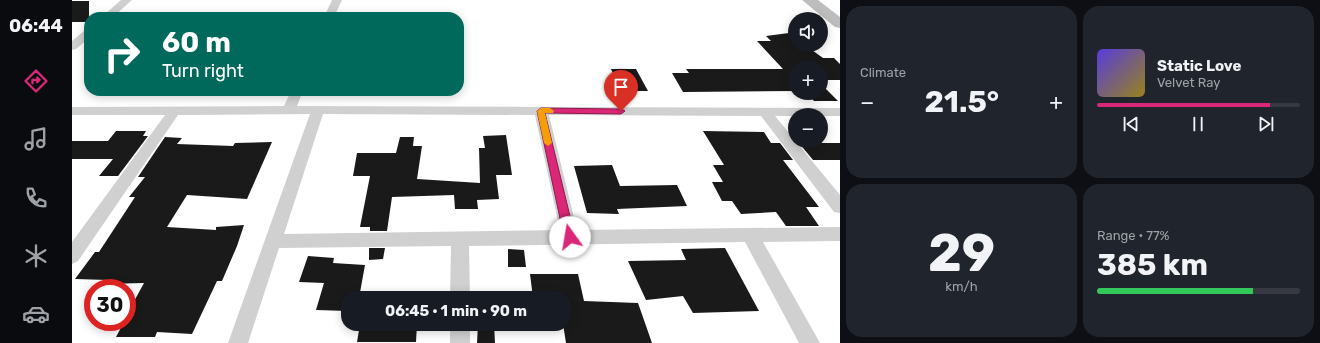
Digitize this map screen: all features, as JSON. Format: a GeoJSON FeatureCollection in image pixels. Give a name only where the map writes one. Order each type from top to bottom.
{"type":"FeatureCollection","features":[{"type":"Feature","properties":{"kind":"street"},"geometry":{"type":"LineString","coordinates":[[113,12],[127,0]]}},
{"type":"Feature","properties":{"kind":"street"},"geometry":{"type":"LineString","coordinates":[[331,12],[337,0]]}},
{"type":"Feature","properties":{"kind":"street"},"geometry":{"type":"LineString","coordinates":[[809,0],[840,24]]}},
{"type":"Feature","properties":{"kind":"street"},"geometry":{"type":"LineString","coordinates":[[72,47],[84,36]]}},
{"type":"Feature","properties":{"kind":"street"},"geometry":{"type":"LineString","coordinates":[[289,110],[295,96]]}},
{"type":"Feature","properties":{"kind":"street"},"geometry":{"type":"LineString","coordinates":[[72,256],[175,110]]}},
{"type":"Feature","properties":{"kind":"street"},"geometry":{"type":"LineString","coordinates":[[238,343],[318,110]]}},
{"type":"Feature","properties":{"kind":"street"},"geometry":{"type":"LineString","coordinates":[[72,111],[318,110],[840,112]]}},
{"type":"Feature","properties":{"kind":"street"},"geometry":{"type":"LineString","coordinates":[[541,111],[570,237]]}},
{"type":"Feature","properties":{"kind":"street"},"geometry":{"type":"LineString","coordinates":[[765,112],[840,207]]}},
{"type":"Feature","properties":{"kind":"street"},"geometry":{"type":"LineString","coordinates":[[273,241],[840,234]]}},
{"type":"Feature","properties":{"kind":"street"},"geometry":{"type":"LineString","coordinates":[[750,235],[810,343]]}},
{"type":"Feature","properties":{"kind":"street"},"geometry":{"type":"LineString","coordinates":[[460,238],[460,291]]}},
{"type":"Feature","properties":{"kind":"street"},"geometry":{"type":"LineString","coordinates":[[460,331],[460,343]]}},
{"type":"Feature","properties":{"kind":"building"},"geometry":{"type":"Polygon","coordinates":[[[72,1],[89,1],[89,12],[84,12],[84,22],[72,22],[72,1]]]}},
{"type":"Feature","properties":{"kind":"building"},"geometry":{"type":"Polygon","coordinates":[[[788,33],[788,52],[815,52],[823,58],[834,58],[840,64],[840,80],[828,80],[828,60],[788,60],[788,91],[683,92],[672,73],[689,73],[686,69],[783,69],[757,41],[771,41],[766,36],[788,33]]]}},
{"type":"Feature","properties":{"kind":"building"},"geometry":{"type":"Polygon","coordinates":[[[611,69],[636,69],[648,91],[621,91],[611,69]]]}},
{"type":"Feature","properties":{"kind":"building"},"geometry":{"type":"Polygon","coordinates":[[[828,91],[838,101],[813,100],[828,100],[828,91]]]}},
{"type":"Feature","properties":{"kind":"building"},"geometry":{"type":"Polygon","coordinates":[[[116,131],[146,131],[143,136],[148,136],[118,176],[99,176],[113,159],[72,159],[72,141],[108,141],[116,131]]]}},
{"type":"Feature","properties":{"kind":"building"},"geometry":{"type":"Polygon","coordinates":[[[703,131],[764,132],[771,143],[780,143],[793,160],[783,160],[819,207],[806,207],[819,226],[786,226],[776,212],[741,214],[732,201],[722,201],[712,182],[723,182],[713,165],[724,165],[703,131]]]}},
{"type":"Feature","properties":{"kind":"building"},"geometry":{"type":"Polygon","coordinates":[[[506,135],[512,175],[496,175],[499,199],[477,200],[478,209],[455,209],[454,195],[392,197],[387,231],[370,231],[370,227],[360,227],[370,176],[353,176],[357,153],[396,153],[400,137],[414,137],[413,146],[422,146],[417,179],[480,183],[479,148],[485,148],[483,136],[506,135]]]}},
{"type":"Feature","properties":{"kind":"building"},"geometry":{"type":"Polygon","coordinates":[[[165,137],[182,138],[177,144],[233,146],[235,143],[272,142],[247,199],[187,195],[167,227],[216,230],[216,227],[244,225],[222,281],[217,281],[192,334],[157,332],[155,337],[116,337],[119,331],[136,331],[136,298],[144,283],[136,283],[136,279],[75,279],[95,252],[99,252],[135,197],[129,197],[145,177],[138,177],[165,137]]]}},
{"type":"Feature","properties":{"kind":"building"},"geometry":{"type":"Polygon","coordinates":[[[828,143],[840,143],[840,160],[813,160],[803,148],[828,148],[828,143]]]}},
{"type":"Feature","properties":{"kind":"building"},"geometry":{"type":"Polygon","coordinates":[[[612,165],[620,186],[677,185],[687,206],[617,209],[619,214],[587,213],[574,166],[612,165]]]}},
{"type":"Feature","properties":{"kind":"building"},"geometry":{"type":"Polygon","coordinates":[[[369,248],[385,248],[383,259],[369,260],[369,248]]]}},
{"type":"Feature","properties":{"kind":"building"},"geometry":{"type":"Polygon","coordinates":[[[725,248],[759,311],[693,313],[683,296],[646,300],[628,261],[686,260],[681,249],[725,248]]]}},
{"type":"Feature","properties":{"kind":"building"},"geometry":{"type":"Polygon","coordinates":[[[508,249],[524,250],[526,267],[508,267],[508,249]]]}},
{"type":"Feature","properties":{"kind":"building"},"geometry":{"type":"Polygon","coordinates":[[[308,256],[334,258],[333,263],[365,265],[360,291],[341,291],[341,311],[316,310],[324,283],[299,282],[308,256]]]}},
{"type":"Feature","properties":{"kind":"building"},"geometry":{"type":"Polygon","coordinates":[[[530,274],[578,274],[584,301],[638,303],[652,343],[566,343],[564,331],[571,331],[571,291],[532,291],[530,274]]]}},
{"type":"Feature","properties":{"kind":"building"},"geometry":{"type":"Polygon","coordinates":[[[359,331],[417,331],[416,342],[357,342],[359,331]]]}},
{"type":"Feature","properties":{"kind":"building"},"geometry":{"type":"Polygon","coordinates":[[[478,331],[494,331],[495,343],[477,343],[478,331]]]}},
{"type":"Feature","properties":{"kind":"slow traffic"},"geometry":{"type":"LineString","coordinates":[[548,143],[541,111],[550,111]]}},
{"type":"Feature","properties":{"kind":"route"},"geometry":{"type":"LineString","coordinates":[[570,237],[541,111],[621,111]]}}]}
